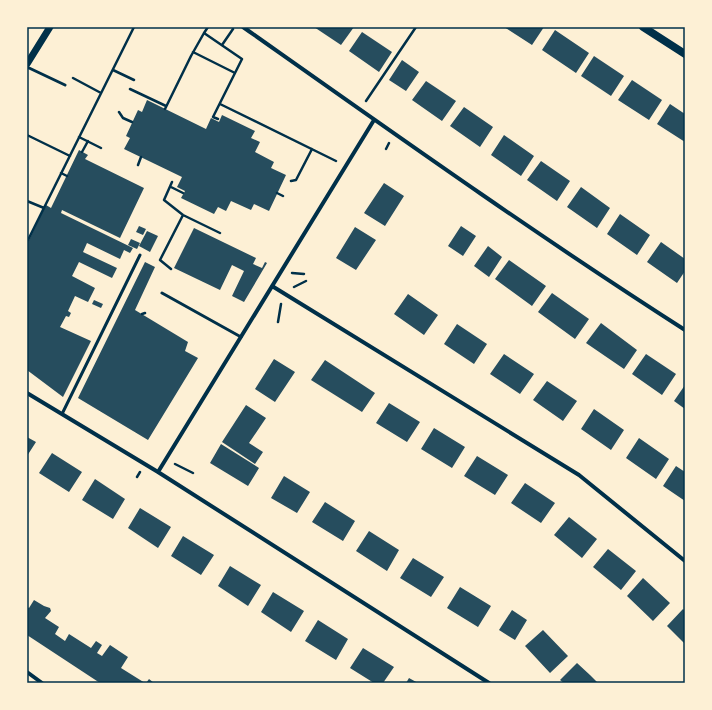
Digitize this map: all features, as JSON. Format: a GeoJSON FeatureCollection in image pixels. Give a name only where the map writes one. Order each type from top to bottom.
{"type":"FeatureCollection","features":[{"type":"Feature","properties":{"kind":"main road"},"geometry":{"type":"LineString","coordinates":[[643,27],[685,54]]}},
{"type":"Feature","properties":{"kind":"street"},"geometry":{"type":"LineString","coordinates":[[27,64],[50,27]]}},
{"type":"Feature","properties":{"kind":"street"},"geometry":{"type":"LineString","coordinates":[[243,27],[374,120],[610,282],[685,330]]}},
{"type":"Feature","properties":{"kind":"street"},"geometry":{"type":"LineString","coordinates":[[158,472],[374,120]]}},
{"type":"Feature","properties":{"kind":"street"},"geometry":{"type":"LineString","coordinates":[[272,286],[579,475],[685,561]]}},
{"type":"Feature","properties":{"kind":"street"},"geometry":{"type":"LineString","coordinates":[[27,393],[158,472],[489,683]]}},
{"type":"Feature","properties":{"kind":"street"},"geometry":{"type":"LineString","coordinates":[[27,672],[42,683]]}},
{"type":"Feature","properties":{"kind":"lane"},"geometry":{"type":"LineString","coordinates":[[27,68],[65,85]]}},
{"type":"Feature","properties":{"kind":"lane"},"geometry":{"type":"LineString","coordinates":[[62,414],[140,255]]}},
{"type":"Feature","properties":{"kind":"lane"},"geometry":{"type":"LineString","coordinates":[[162,293],[241,337]]}},
{"type":"Feature","properties":{"kind":"path"},"geometry":{"type":"LineString","coordinates":[[27,242],[134,27]]}},
{"type":"Feature","properties":{"kind":"path"},"geometry":{"type":"LineString","coordinates":[[130,89],[166,108],[193,52],[208,27]]}},
{"type":"Feature","properties":{"kind":"path"},"geometry":{"type":"LineString","coordinates":[[369,97],[416,27]]}},
{"type":"Feature","properties":{"kind":"path"},"geometry":{"type":"LineString","coordinates":[[222,45],[231,32]]}},
{"type":"Feature","properties":{"kind":"path"},"geometry":{"type":"LineString","coordinates":[[204,33],[242,59],[213,117],[218,119]]}},
{"type":"Feature","properties":{"kind":"path"},"geometry":{"type":"LineString","coordinates":[[193,52],[235,73]]}},
{"type":"Feature","properties":{"kind":"path"},"geometry":{"type":"LineString","coordinates":[[112,70],[134,80]]}},
{"type":"Feature","properties":{"kind":"path"},"geometry":{"type":"LineString","coordinates":[[220,104],[336,161]]}},
{"type":"Feature","properties":{"kind":"path"},"geometry":{"type":"LineString","coordinates":[[119,112],[123,118],[132,122]]}},
{"type":"Feature","properties":{"kind":"path"},"geometry":{"type":"LineString","coordinates":[[27,135],[70,156]]}},
{"type":"Feature","properties":{"kind":"path"},"geometry":{"type":"LineString","coordinates":[[79,137],[101,148]]}},
{"type":"Feature","properties":{"kind":"path"},"geometry":{"type":"LineString","coordinates":[[82,152],[88,141]]}},
{"type":"Feature","properties":{"kind":"path"},"geometry":{"type":"LineString","coordinates":[[291,181],[296,180],[312,149]]}},
{"type":"Feature","properties":{"kind":"path"},"geometry":{"type":"LineString","coordinates":[[138,165],[141,158]]}},
{"type":"Feature","properties":{"kind":"path"},"geometry":{"type":"LineString","coordinates":[[61,173],[66,176]]}},
{"type":"Feature","properties":{"kind":"path"},"geometry":{"type":"LineString","coordinates":[[172,182],[164,200],[183,214],[220,233]]}},
{"type":"Feature","properties":{"kind":"path"},"geometry":{"type":"LineString","coordinates":[[170,186],[183,193]]}},
{"type":"Feature","properties":{"kind":"path"},"geometry":{"type":"LineString","coordinates":[[277,193],[283,196]]}},
{"type":"Feature","properties":{"kind":"path"},"geometry":{"type":"LineString","coordinates":[[27,201],[44,208]]}},
{"type":"Feature","properties":{"kind":"path"},"geometry":{"type":"LineString","coordinates":[[171,269],[160,260],[183,214]]}},
{"type":"Feature","properties":{"kind":"building"},"geometry":{"type":"Polygon","coordinates":[[[314,27],[354,27],[341,45],[314,27]]]}},
{"type":"Feature","properties":{"kind":"building"},"geometry":{"type":"Polygon","coordinates":[[[504,27],[544,27],[532,45],[504,27]]]}},
{"type":"Feature","properties":{"kind":"building"},"geometry":{"type":"Polygon","coordinates":[[[555,30],[589,53],[576,73],[542,50],[555,30]]]}},
{"type":"Feature","properties":{"kind":"building"},"geometry":{"type":"Polygon","coordinates":[[[362,32],[392,52],[379,72],[349,51],[362,32]]]}},
{"type":"Feature","properties":{"kind":"building"},"geometry":{"type":"Polygon","coordinates":[[[594,56],[624,76],[611,96],[581,76],[594,56]]]}},
{"type":"Feature","properties":{"kind":"building"},"geometry":{"type":"Polygon","coordinates":[[[402,60],[419,72],[406,91],[389,80],[402,60]]]}},
{"type":"Feature","properties":{"kind":"building"},"geometry":{"type":"Polygon","coordinates":[[[632,80],[662,100],[649,120],[618,100],[632,80]]]}},
{"type":"Feature","properties":{"kind":"building"},"geometry":{"type":"Polygon","coordinates":[[[426,81],[456,101],[442,121],[412,100],[426,81]]]}},
{"type":"Feature","properties":{"kind":"building"},"geometry":{"type":"Polygon","coordinates":[[[147,100],[206,129],[211,118],[219,122],[222,115],[255,131],[251,138],[260,142],[255,152],[274,162],[271,168],[286,175],[269,211],[254,204],[251,210],[231,201],[226,211],[218,207],[214,214],[181,198],[185,191],[177,187],[182,177],[124,149],[130,138],[126,136],[138,110],[142,112],[147,100]]]}},
{"type":"Feature","properties":{"kind":"building"},"geometry":{"type":"Polygon","coordinates":[[[670,104],[685,114],[685,142],[657,124],[670,104]]]}},
{"type":"Feature","properties":{"kind":"building"},"geometry":{"type":"Polygon","coordinates":[[[464,107],[493,127],[480,147],[450,126],[464,107]]]}},
{"type":"Feature","properties":{"kind":"building"},"geometry":{"type":"Polygon","coordinates":[[[504,135],[534,156],[521,176],[491,155],[504,135]]]}},
{"type":"Feature","properties":{"kind":"building"},"geometry":{"type":"Polygon","coordinates":[[[79,150],[88,155],[85,159],[144,188],[120,238],[62,210],[61,213],[133,248],[130,253],[124,250],[120,259],[87,243],[83,252],[117,268],[112,278],[79,262],[72,276],[95,288],[88,302],[75,296],[68,311],[71,313],[69,317],[66,316],[60,327],[91,341],[63,397],[27,370],[27,244],[46,205],[51,208],[79,150]]]}},
{"type":"Feature","properties":{"kind":"building"},"geometry":{"type":"Polygon","coordinates":[[[541,161],[570,181],[557,201],[527,180],[541,161]]]}},
{"type":"Feature","properties":{"kind":"building"},"geometry":{"type":"Polygon","coordinates":[[[384,183],[404,196],[385,226],[364,213],[384,183]]]}},
{"type":"Feature","properties":{"kind":"building"},"geometry":{"type":"Polygon","coordinates":[[[581,187],[610,208],[597,228],[567,207],[581,187]]]}},
{"type":"Feature","properties":{"kind":"building"},"geometry":{"type":"Polygon","coordinates":[[[620,214],[650,235],[637,255],[607,234],[620,214]]]}},
{"type":"Feature","properties":{"kind":"building"},"geometry":{"type":"Polygon","coordinates":[[[139,226],[146,229],[143,235],[136,232],[139,226]]]}},
{"type":"Feature","properties":{"kind":"building"},"geometry":{"type":"Polygon","coordinates":[[[461,226],[476,236],[463,256],[448,246],[461,226]]]}},
{"type":"Feature","properties":{"kind":"building"},"geometry":{"type":"Polygon","coordinates":[[[355,227],[376,240],[356,270],[336,258],[355,227]]]}},
{"type":"Feature","properties":{"kind":"building"},"geometry":{"type":"Polygon","coordinates":[[[194,228],[256,258],[253,264],[262,268],[265,262],[267,263],[244,302],[232,296],[244,271],[232,265],[220,290],[174,268],[194,228]]]}},
{"type":"Feature","properties":{"kind":"building"},"geometry":{"type":"Polygon","coordinates":[[[147,231],[158,236],[150,252],[139,246],[147,231]]]}},
{"type":"Feature","properties":{"kind":"building"},"geometry":{"type":"Polygon","coordinates":[[[131,239],[140,243],[137,249],[128,245],[131,239]]]}},
{"type":"Feature","properties":{"kind":"building"},"geometry":{"type":"Polygon","coordinates":[[[661,242],[685,259],[685,271],[677,283],[647,262],[661,242]]]}},
{"type":"Feature","properties":{"kind":"building"},"geometry":{"type":"Polygon","coordinates":[[[488,246],[502,257],[489,277],[474,266],[488,246]]]}},
{"type":"Feature","properties":{"kind":"building"},"geometry":{"type":"Polygon","coordinates":[[[509,260],[546,286],[532,306],[495,279],[509,260]]]}},
{"type":"Feature","properties":{"kind":"building"},"geometry":{"type":"Polygon","coordinates":[[[145,262],[155,267],[135,310],[188,342],[185,351],[198,358],[148,440],[78,398],[145,262]]]}},
{"type":"Feature","properties":{"kind":"building"},"geometry":{"type":"Polygon","coordinates":[[[552,293],[589,319],[575,339],[538,312],[552,293]]]}},
{"type":"Feature","properties":{"kind":"building"},"geometry":{"type":"Polygon","coordinates":[[[408,294],[438,315],[424,335],[394,314],[408,294]]]}},
{"type":"Feature","properties":{"kind":"building"},"geometry":{"type":"Polygon","coordinates":[[[94,300],[103,304],[101,308],[92,304],[94,300]]]}},
{"type":"Feature","properties":{"kind":"building"},"geometry":{"type":"Polygon","coordinates":[[[601,323],[637,350],[624,369],[586,343],[601,323]]]}},
{"type":"Feature","properties":{"kind":"building"},"geometry":{"type":"Polygon","coordinates":[[[457,324],[487,344],[474,364],[444,344],[457,324]]]}},
{"type":"Feature","properties":{"kind":"building"},"geometry":{"type":"Polygon","coordinates":[[[504,354],[534,374],[520,394],[490,374],[504,354]]]}},
{"type":"Feature","properties":{"kind":"building"},"geometry":{"type":"Polygon","coordinates":[[[646,354],[676,374],[662,395],[632,374],[646,354]]]}},
{"type":"Feature","properties":{"kind":"building"},"geometry":{"type":"Polygon","coordinates":[[[274,359],[295,372],[275,402],[255,389],[274,359]]]}},
{"type":"Feature","properties":{"kind":"building"},"geometry":{"type":"Polygon","coordinates":[[[325,360],[375,393],[362,412],[311,380],[325,360]]]}},
{"type":"Feature","properties":{"kind":"building"},"geometry":{"type":"Polygon","coordinates":[[[547,381],[577,401],[563,421],[533,400],[547,381]]]}},
{"type":"Feature","properties":{"kind":"building"},"geometry":{"type":"Polygon","coordinates":[[[685,385],[685,409],[674,401],[685,385]]]}},
{"type":"Feature","properties":{"kind":"building"},"geometry":{"type":"Polygon","coordinates":[[[389,403],[420,422],[407,442],[376,423],[389,403]]]}},
{"type":"Feature","properties":{"kind":"building"},"geometry":{"type":"Polygon","coordinates":[[[246,405],[266,418],[249,443],[263,452],[255,464],[222,442],[246,405]]]}},
{"type":"Feature","properties":{"kind":"building"},"geometry":{"type":"Polygon","coordinates":[[[594,409],[624,430],[611,450],[581,429],[594,409]]]}},
{"type":"Feature","properties":{"kind":"building"},"geometry":{"type":"Polygon","coordinates":[[[434,428],[465,447],[452,468],[421,449],[434,428]]]}},
{"type":"Feature","properties":{"kind":"building"},"geometry":{"type":"Polygon","coordinates":[[[27,437],[36,442],[27,456],[27,437]]]}},
{"type":"Feature","properties":{"kind":"building"},"geometry":{"type":"Polygon","coordinates":[[[639,438],[669,459],[656,479],[626,458],[639,438]]]}},
{"type":"Feature","properties":{"kind":"building"},"geometry":{"type":"Polygon","coordinates":[[[221,444],[259,468],[248,486],[210,463],[221,444]]]}},
{"type":"Feature","properties":{"kind":"building"},"geometry":{"type":"Polygon","coordinates":[[[52,453],[82,472],[69,492],[39,473],[52,453]]]}},
{"type":"Feature","properties":{"kind":"building"},"geometry":{"type":"Polygon","coordinates":[[[477,456],[508,475],[495,495],[464,476],[477,456]]]}},
{"type":"Feature","properties":{"kind":"building"},"geometry":{"type":"Polygon","coordinates":[[[676,466],[685,472],[685,501],[663,486],[676,466]]]}},
{"type":"Feature","properties":{"kind":"building"},"geometry":{"type":"Polygon","coordinates":[[[284,476],[310,492],[297,513],[271,498],[284,476]]]}},
{"type":"Feature","properties":{"kind":"building"},"geometry":{"type":"Polygon","coordinates":[[[95,479],[125,499],[113,519],[82,500],[95,479]]]}},
{"type":"Feature","properties":{"kind":"building"},"geometry":{"type":"Polygon","coordinates":[[[525,483],[555,503],[541,523],[511,503],[525,483]]]}},
{"type":"Feature","properties":{"kind":"building"},"geometry":{"type":"Polygon","coordinates":[[[325,502],[355,521],[343,541],[312,522],[325,502]]]}},
{"type":"Feature","properties":{"kind":"building"},"geometry":{"type":"Polygon","coordinates":[[[140,508],[171,527],[158,548],[128,528],[140,508]]]}},
{"type":"Feature","properties":{"kind":"building"},"geometry":{"type":"Polygon","coordinates":[[[569,517],[597,539],[582,558],[554,535],[569,517]]]}},
{"type":"Feature","properties":{"kind":"building"},"geometry":{"type":"Polygon","coordinates":[[[369,531],[399,550],[387,571],[356,551],[369,531]]]}},
{"type":"Feature","properties":{"kind":"building"},"geometry":{"type":"Polygon","coordinates":[[[183,536],[214,555],[201,575],[171,556],[183,536]]]}},
{"type":"Feature","properties":{"kind":"building"},"geometry":{"type":"Polygon","coordinates":[[[608,549],[636,571],[621,590],[593,567],[608,549]]]}},
{"type":"Feature","properties":{"kind":"building"},"geometry":{"type":"Polygon","coordinates":[[[413,558],[444,577],[431,597],[400,578],[413,558]]]}},
{"type":"Feature","properties":{"kind":"building"},"geometry":{"type":"Polygon","coordinates":[[[230,566],[261,585],[248,606],[218,586],[230,566]]]}},
{"type":"Feature","properties":{"kind":"building"},"geometry":{"type":"Polygon","coordinates":[[[643,578],[670,603],[653,621],[627,596],[643,578]]]}},
{"type":"Feature","properties":{"kind":"building"},"geometry":{"type":"Polygon","coordinates":[[[460,587],[491,606],[478,627],[447,608],[460,587]]]}},
{"type":"Feature","properties":{"kind":"building"},"geometry":{"type":"Polygon","coordinates":[[[273,592],[304,611],[291,632],[261,612],[273,592]]]}},
{"type":"Feature","properties":{"kind":"building"},"geometry":{"type":"Polygon","coordinates":[[[34,600],[50,608],[51,611],[45,618],[59,627],[55,634],[65,641],[69,634],[91,648],[96,641],[102,645],[97,653],[102,656],[110,645],[128,657],[121,668],[145,683],[100,683],[27,635],[27,607],[29,608],[34,600]]]}},
{"type":"Feature","properties":{"kind":"building"},"geometry":{"type":"Polygon","coordinates":[[[683,609],[685,611],[685,644],[667,626],[683,609]]]}},
{"type":"Feature","properties":{"kind":"building"},"geometry":{"type":"Polygon","coordinates":[[[512,610],[527,620],[515,640],[499,630],[512,610]]]}},
{"type":"Feature","properties":{"kind":"building"},"geometry":{"type":"Polygon","coordinates":[[[318,620],[348,639],[336,660],[305,641],[318,620]]]}},
{"type":"Feature","properties":{"kind":"building"},"geometry":{"type":"Polygon","coordinates":[[[543,630],[568,656],[550,673],[525,646],[543,630]]]}},
{"type":"Feature","properties":{"kind":"building"},"geometry":{"type":"Polygon","coordinates":[[[363,648],[394,667],[383,683],[374,683],[350,668],[363,648]]]}},
{"type":"Feature","properties":{"kind":"building"},"geometry":{"type":"Polygon","coordinates":[[[577,663],[598,683],[564,683],[560,680],[577,663]]]}},
{"type":"Feature","properties":{"kind":"building"},"geometry":{"type":"Polygon","coordinates":[[[409,678],[418,683],[406,683],[409,678]]]}},
{"type":"Feature","properties":{"kind":"building"},"geometry":{"type":"Polygon","coordinates":[[[149,679],[154,683],[146,683],[149,679]]]}}]}
